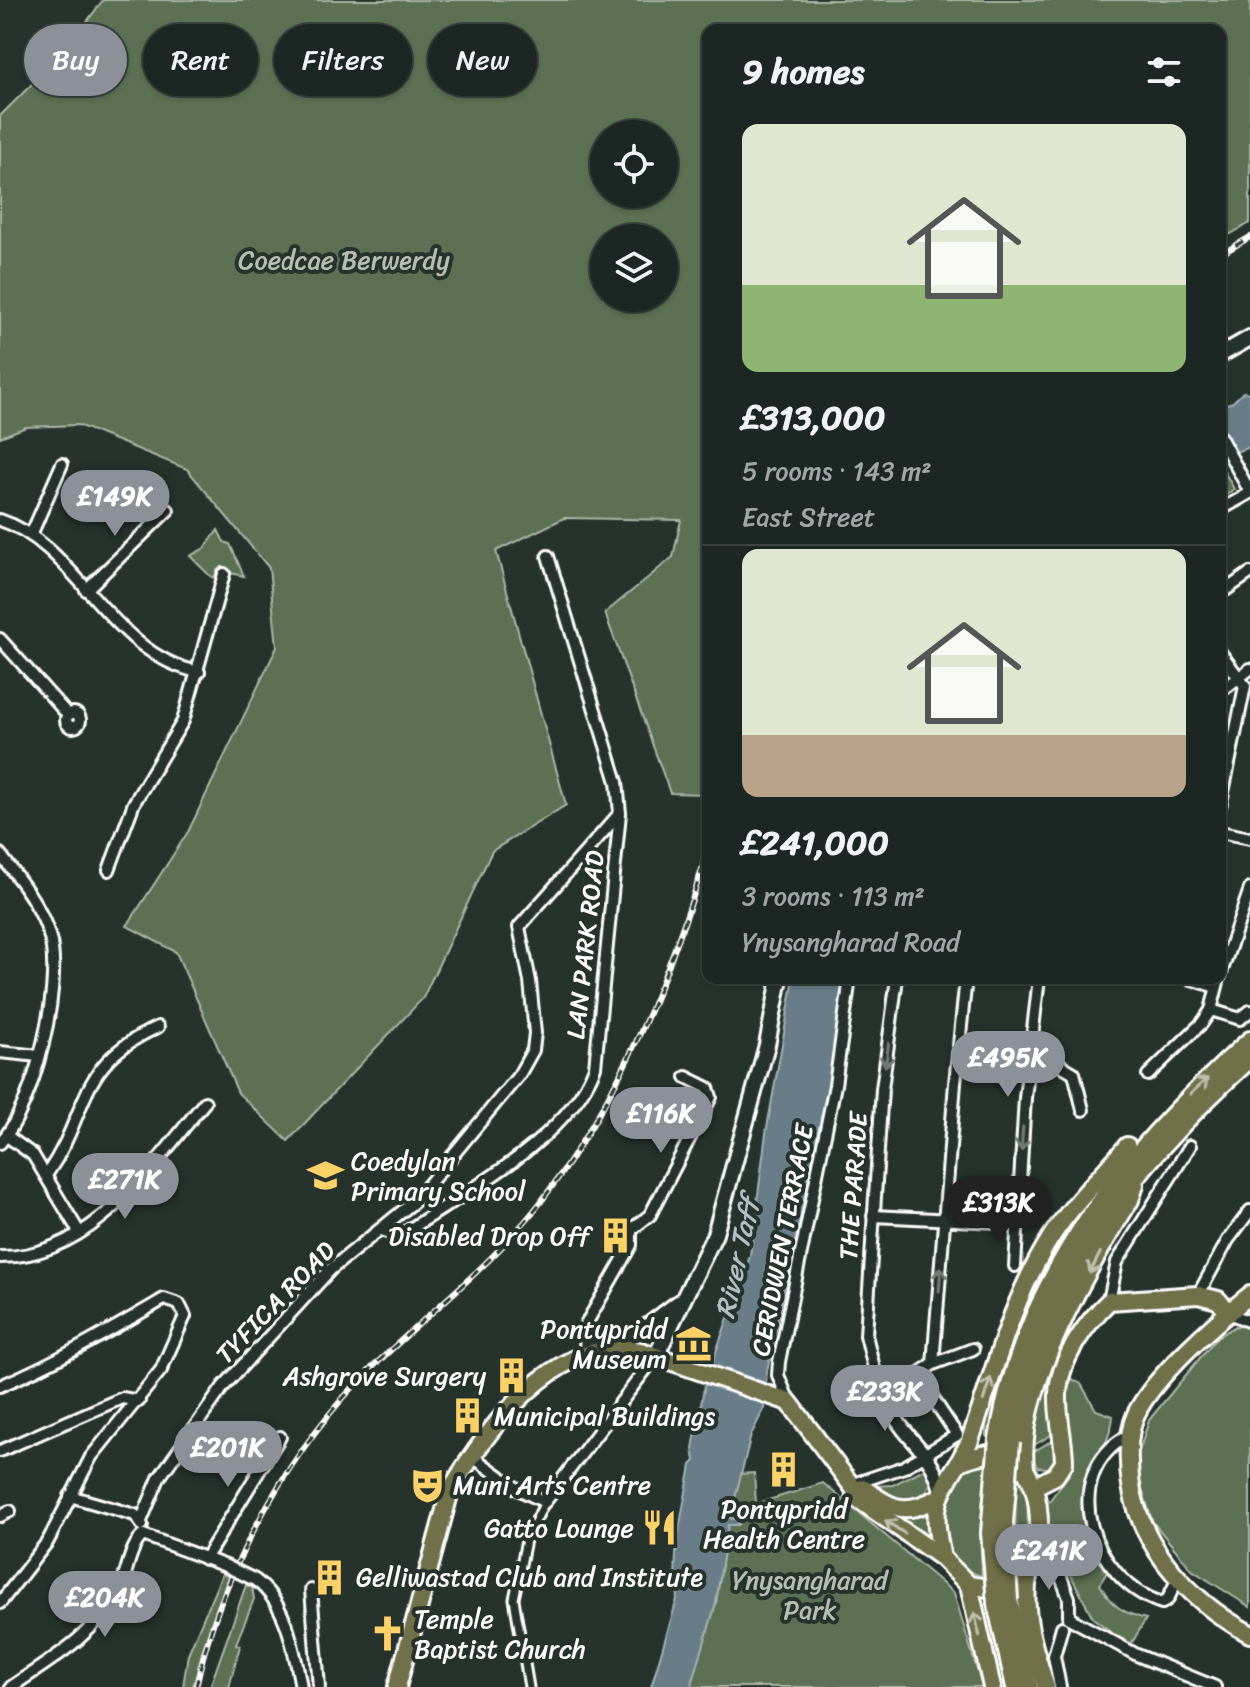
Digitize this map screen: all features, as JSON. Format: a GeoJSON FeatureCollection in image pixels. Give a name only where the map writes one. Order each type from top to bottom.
{"type":"FeatureCollection","features":[{"type":"Feature","properties":{"kind":"main road"},"geometry":{"type":"LineString","coordinates":[[1226,352],[1250,338]]}},
{"type":"Feature","properties":{"kind":"main road"},"geometry":{"type":"LineString","coordinates":[[656,1356],[679,1302],[715,1234],[767,1045],[779,984]]}},
{"type":"Feature","properties":{"kind":"main road"},"geometry":{"type":"LineString","coordinates":[[1015,1687],[990,1533],[1022,1347],[1078,1231],[1127,1163],[1175,1108],[1250,1040]]}},
{"type":"Feature","properties":{"kind":"main road"},"geometry":{"type":"LineString","coordinates":[[1004,1440],[1054,1304],[1083,1251],[1140,1168],[1250,1059]]}},
{"type":"Feature","properties":{"kind":"main road"},"geometry":{"type":"LineString","coordinates":[[942,1558],[935,1527],[939,1494],[969,1443],[1012,1318],[1045,1246],[1077,1202],[1146,1125],[1175,1108]]}},
{"type":"Feature","properties":{"kind":"main road"},"geometry":{"type":"LineString","coordinates":[[1025,1468],[1025,1445],[1041,1375],[1058,1331],[1130,1200],[1140,1168]]}},
{"type":"Feature","properties":{"kind":"main road"},"geometry":{"type":"LineString","coordinates":[[1035,1486],[1055,1476],[1064,1463],[1058,1403],[1060,1376],[1067,1356],[1109,1301],[1198,1295],[1218,1300],[1229,1313]]}},
{"type":"Feature","properties":{"kind":"main road"},"geometry":{"type":"LineString","coordinates":[[1250,1295],[1150,1392],[1129,1435],[1129,1473],[1136,1514],[1149,1540],[1178,1578],[1250,1634]]}},
{"type":"Feature","properties":{"kind":"main road"},"geometry":{"type":"LineString","coordinates":[[397,1687],[443,1509],[450,1491],[473,1457],[542,1377],[599,1342],[637,1334],[679,1302]]}},
{"type":"Feature","properties":{"kind":"main road"},"geometry":{"type":"LineString","coordinates":[[585,1352],[618,1347],[656,1356],[706,1376],[786,1400],[852,1487],[855,1497],[872,1512],[942,1558],[969,1585],[992,1687]]}},
{"type":"Feature","properties":{"kind":"main road"},"geometry":{"type":"LineString","coordinates":[[959,1462],[997,1454],[1008,1455],[1025,1468],[1035,1486],[1031,1570],[1026,1603],[1031,1636],[1046,1687]]}},
{"type":"Feature","properties":{"kind":"main road"},"geometry":{"type":"LineString","coordinates":[[852,1487],[863,1488],[889,1505],[905,1510],[939,1494]]}},
{"type":"Feature","properties":{"kind":"main road"},"geometry":{"type":"LineString","coordinates":[[969,1585],[1000,1590],[1012,1588],[1031,1570]]}},
{"type":"Feature","properties":{"kind":"main road"},"geometry":{"type":"LineString","coordinates":[[1003,1602],[1029,1687]]}},
{"type":"Feature","properties":{"kind":"street"},"geometry":{"type":"LineString","coordinates":[[1226,448],[1250,492],[1226,506]]}},
{"type":"Feature","properties":{"kind":"street"},"geometry":{"type":"LineString","coordinates":[[31,535],[62,464]]}},
{"type":"Feature","properties":{"kind":"street"},"geometry":{"type":"LineString","coordinates":[[86,590],[168,510]]}},
{"type":"Feature","properties":{"kind":"street"},"geometry":{"type":"LineString","coordinates":[[0,520],[31,535],[147,652],[171,665],[199,672]]}},
{"type":"Feature","properties":{"kind":"street","name":"LAN PARK ROAD"},"geometry":{"type":"LineString","coordinates":[[382,1230],[395,1235],[406,1232],[529,1147],[570,1112],[586,1091],[595,1067],[620,813],[617,782],[548,556]]}},
{"type":"Feature","properties":{"kind":"street"},"geometry":{"type":"LineString","coordinates":[[1226,590],[1250,573]]}},
{"type":"Feature","properties":{"kind":"street"},"geometry":{"type":"LineString","coordinates":[[109,870],[134,803],[175,741],[199,672],[224,574]]}},
{"type":"Feature","properties":{"kind":"street"},"geometry":{"type":"LineString","coordinates":[[0,639],[68,715]]}},
{"type":"Feature","properties":{"kind":"street"},"geometry":{"type":"LineString","coordinates":[[1226,659],[1245,686],[1226,778]]}},
{"type":"Feature","properties":{"kind":"street"},"geometry":{"type":"LineString","coordinates":[[1226,687],[1250,669]]}},
{"type":"Feature","properties":{"kind":"street","name":"TYFICA ROAD"},"geometry":{"type":"LineString","coordinates":[[141,1521],[159,1478],[223,1387],[321,1279],[415,1201],[519,1075],[533,1050],[535,1033],[528,968],[519,927],[620,813]]}},
{"type":"Feature","properties":{"kind":"street"},"geometry":{"type":"LineString","coordinates":[[1226,833],[1250,838]]}},
{"type":"Feature","properties":{"kind":"street"},"geometry":{"type":"LineString","coordinates":[[0,854],[38,907],[51,941],[53,979],[39,1056],[27,1099],[7,1135],[33,1155],[79,1232]]}},
{"type":"Feature","properties":{"kind":"street"},"geometry":{"type":"LineString","coordinates":[[0,876],[12,870]]}},
{"type":"Feature","properties":{"kind":"street"},"geometry":{"type":"LineString","coordinates":[[1226,959],[1250,889]]}},
{"type":"Feature","properties":{"kind":"street","name":"CERIDWEN TERRACE"},"geometry":{"type":"LineString","coordinates":[[786,1400],[778,1375],[779,1362],[835,1085],[849,984]]}},
{"type":"Feature","properties":{"kind":"street","name":"THE PARADE"},"geometry":{"type":"LineString","coordinates":[[889,1393],[875,1372],[866,1335],[882,1089],[896,984]]}},
{"type":"Feature","properties":{"kind":"street"},"geometry":{"type":"LineString","coordinates":[[934,1361],[965,984]]}},
{"type":"Feature","properties":{"kind":"street"},"geometry":{"type":"LineString","coordinates":[[1015,1266],[1038,984]]}},
{"type":"Feature","properties":{"kind":"street"},"geometry":{"type":"LineString","coordinates":[[1148,1075],[1216,1011],[1219,984]]}},
{"type":"Feature","properties":{"kind":"street"},"geometry":{"type":"LineString","coordinates":[[1216,1011],[1240,1019],[1250,1011]]}},
{"type":"Feature","properties":{"kind":"street"},"geometry":{"type":"LineString","coordinates":[[47,1174],[61,1153],[93,1076],[113,1053],[158,1027]]}},
{"type":"Feature","properties":{"kind":"street"},"geometry":{"type":"LineString","coordinates":[[0,1052],[39,1056]]}},
{"type":"Feature","properties":{"kind":"street"},"geometry":{"type":"LineString","coordinates":[[1030,1057],[1056,1062],[1074,1073],[1083,1110]]}},
{"type":"Feature","properties":{"kind":"street"},"geometry":{"type":"LineString","coordinates":[[585,1352],[586,1324],[631,1245],[631,1230],[650,1215],[711,1097],[708,1088],[686,1077]]}},
{"type":"Feature","properties":{"kind":"street"},"geometry":{"type":"LineString","coordinates":[[0,1257],[55,1246],[109,1213],[205,1102]]}},
{"type":"Feature","properties":{"kind":"street"},"geometry":{"type":"LineString","coordinates":[[1109,1301],[1117,1262],[1190,1146]]}},
{"type":"Feature","properties":{"kind":"street"},"geometry":{"type":"LineString","coordinates":[[1198,1295],[1228,1240],[1250,1211]]}},
{"type":"Feature","properties":{"kind":"street"},"geometry":{"type":"LineString","coordinates":[[873,1216],[1017,1223]]}},
{"type":"Feature","properties":{"kind":"street"},"geometry":{"type":"LineString","coordinates":[[0,1386],[47,1366],[164,1299],[179,1304],[185,1316],[161,1370],[91,1457],[48,1541],[0,1603]]}},
{"type":"Feature","properties":{"kind":"street"},"geometry":{"type":"LineString","coordinates":[[1229,1313],[1250,1322]]}},
{"type":"Feature","properties":{"kind":"street"},"geometry":{"type":"LineString","coordinates":[[939,1494],[928,1459],[913,1445],[895,1414],[889,1393],[918,1376],[934,1361],[973,1349]]}},
{"type":"Feature","properties":{"kind":"street"},"geometry":{"type":"LineString","coordinates":[[529,1687],[514,1599],[526,1540],[560,1478],[656,1356]]}},
{"type":"Feature","properties":{"kind":"street"},"geometry":{"type":"LineString","coordinates":[[852,1487],[928,1459],[957,1435],[918,1376]]}},
{"type":"Feature","properties":{"kind":"street"},"geometry":{"type":"LineString","coordinates":[[0,1451],[122,1398],[139,1401]]}},
{"type":"Feature","properties":{"kind":"street"},"geometry":{"type":"LineString","coordinates":[[1129,1435],[1110,1445],[1088,1483],[1088,1519],[1108,1565],[1118,1578],[1144,1597],[1162,1603],[1168,1599],[1178,1578]]}},
{"type":"Feature","properties":{"kind":"street"},"geometry":{"type":"LineString","coordinates":[[205,1559],[280,1437]]}},
{"type":"Feature","properties":{"kind":"street"},"geometry":{"type":"LineString","coordinates":[[473,1457],[516,1488],[545,1502]]}},
{"type":"Feature","properties":{"kind":"street"},"geometry":{"type":"LineString","coordinates":[[928,1459],[959,1462]]}},
{"type":"Feature","properties":{"kind":"street"},"geometry":{"type":"LineString","coordinates":[[70,1496],[135,1515],[141,1521],[143,1535]]}},
{"type":"Feature","properties":{"kind":"street"},"geometry":{"type":"LineString","coordinates":[[143,1535],[226,1566],[255,1580],[271,1594],[280,1611],[301,1687]]}},
{"type":"Feature","properties":{"kind":"street"},"geometry":{"type":"LineString","coordinates":[[11,1687],[83,1639],[119,1589],[137,1541],[143,1535]]}},
{"type":"Feature","properties":{"kind":"street"},"geometry":{"type":"LineString","coordinates":[[1031,1570],[1059,1572],[1069,1598],[1054,1656],[1060,1687]]}},
{"type":"Feature","properties":{"kind":"street"},"geometry":{"type":"LineString","coordinates":[[311,1590],[319,1687]]}},
{"type":"Feature","properties":{"kind":"street"},"geometry":{"type":"LineString","coordinates":[[1065,1622],[1215,1687]]}},
{"type":"Feature","properties":{"kind":"street"},"geometry":{"type":"LineString","coordinates":[[0,1682],[4,1687]]}},
{"type":"Feature","properties":{"kind":"green space","name":"Coedcae Berwerdy"},"geometry":{"type":"Polygon","coordinates":[[[103,0],[1250,0],[1250,223],[1226,237],[1226,24],[702,24],[702,794],[670,793],[605,613],[673,557],[681,520],[564,518],[496,551],[566,805],[492,851],[423,998],[288,1141],[238,1093],[176,952],[127,926],[188,832],[277,647],[269,568],[187,469],[78,425],[26,427],[0,437],[0,116],[24,92],[24,96],[127,96],[127,24],[85,24],[103,0]]]}},
{"type":"Feature","properties":{"kind":"green space"},"geometry":{"type":"Polygon","coordinates":[[[1226,475],[1234,489],[1226,495],[1226,475]]]}},
{"type":"Feature","properties":{"kind":"green space"},"geometry":{"type":"Polygon","coordinates":[[[218,530],[224,542],[230,544],[244,576],[217,570],[214,578],[190,556],[205,548],[218,530]]]}},
{"type":"Feature","properties":{"kind":"green space"},"geometry":{"type":"Polygon","coordinates":[[[1092,1194],[1058,1252],[1029,1311],[1006,1373],[989,1438],[986,1436],[991,1392],[1016,1318],[1053,1245],[1092,1194]]]}},
{"type":"Feature","properties":{"kind":"green space"},"geometry":{"type":"Polygon","coordinates":[[[1236,1326],[1250,1327],[1250,1607],[1192,1570],[1152,1521],[1135,1465],[1149,1420],[1217,1337],[1236,1326]]]}},
{"type":"Feature","properties":{"kind":"green space"},"geometry":{"type":"Polygon","coordinates":[[[1053,1358],[1058,1359],[1050,1384],[1053,1434],[1029,1448],[1053,1358]]]}},
{"type":"Feature","properties":{"kind":"green space"},"geometry":{"type":"Polygon","coordinates":[[[1072,1379],[1081,1384],[1096,1410],[1113,1416],[1106,1441],[1086,1480],[1082,1503],[1087,1527],[1108,1570],[1100,1584],[1104,1592],[1118,1608],[1146,1619],[1130,1646],[1093,1618],[1046,1527],[1047,1504],[1071,1472],[1066,1391],[1072,1379]]]}},
{"type":"Feature","properties":{"kind":"green space"},"geometry":{"type":"Polygon","coordinates":[[[1054,1439],[1055,1461],[1048,1468],[1037,1467],[1030,1454],[1054,1439]]]}},
{"type":"Feature","properties":{"kind":"green space"},"geometry":{"type":"Polygon","coordinates":[[[986,1463],[980,1532],[982,1576],[957,1561],[944,1534],[942,1518],[948,1488],[957,1476],[986,1463]]]}},
{"type":"Feature","properties":{"kind":"green space"},"geometry":{"type":"Polygon","coordinates":[[[926,1468],[931,1481],[927,1492],[914,1501],[898,1499],[872,1486],[893,1485],[926,1468]]]}},
{"type":"Feature","properties":{"kind":"green space","name":"Ynysangharad Park"},"geometry":{"type":"Polygon","coordinates":[[[754,1473],[756,1504],[823,1483],[954,1593],[982,1687],[691,1687],[716,1603],[728,1524],[738,1524],[730,1519],[739,1474],[754,1473]]]}},
{"type":"Feature","properties":{"kind":"green space"},"geometry":{"type":"Polygon","coordinates":[[[1016,1473],[1022,1482],[1028,1520],[1024,1546],[1015,1567],[1016,1473]]]}},
{"type":"Feature","properties":{"kind":"green space"},"geometry":{"type":"Polygon","coordinates":[[[860,1493],[908,1516],[926,1513],[928,1538],[860,1493]]]}},
{"type":"Feature","properties":{"kind":"green space"},"geometry":{"type":"Polygon","coordinates":[[[222,1574],[230,1577],[210,1628],[193,1687],[183,1687],[188,1654],[222,1574]]]}},
{"type":"Feature","properties":{"kind":"green space"},"geometry":{"type":"Polygon","coordinates":[[[246,1585],[252,1587],[254,1599],[236,1644],[240,1646],[229,1687],[210,1687],[246,1585]]]}},
{"type":"Feature","properties":{"kind":"water"},"geometry":{"type":"Polygon","coordinates":[[[1243,392],[1250,393],[1250,447],[1226,455],[1226,404],[1243,392]]]}},
{"type":"Feature","properties":{"kind":"water"},"geometry":{"type":"Polygon","coordinates":[[[793,984],[842,984],[833,1067],[767,1371],[764,1409],[751,1435],[730,1518],[738,1520],[738,1525],[728,1525],[716,1603],[691,1687],[651,1687],[678,1596],[677,1548],[691,1465],[695,1461],[693,1448],[705,1383],[750,1256],[766,1133],[793,984]]]}},
{"type":"Feature","properties":{"kind":"railway"},"geometry":{"type":"LineString","coordinates":[[1226,251],[1250,237]]}},
{"type":"Feature","properties":{"kind":"railway"},"geometry":{"type":"LineString","coordinates":[[196,1687],[219,1607],[236,1566],[278,1487],[302,1450],[355,1385],[519,1228],[540,1203],[595,1121],[640,1034],[677,944],[702,869]]}},
{"type":"Feature","properties":{"kind":"place","name":"Coedylan Primary School"},"geometry":{"type":"Point","coordinates":[325,1176]}},
{"type":"Feature","properties":{"kind":"place","name":"Disabled Drop Off"},"geometry":{"type":"Point","coordinates":[616,1236]}},
{"type":"Feature","properties":{"kind":"place","name":"Pontypridd Museum"},"geometry":{"type":"Point","coordinates":[693,1344]}},
{"type":"Feature","properties":{"kind":"place","name":"Ashgrove Surgery"},"geometry":{"type":"Point","coordinates":[512,1376]}},
{"type":"Feature","properties":{"kind":"place","name":"Municipal Buildings"},"geometry":{"type":"Point","coordinates":[468,1416]}},
{"type":"Feature","properties":{"kind":"place","name":"Pontypridd Health Centre"},"geometry":{"type":"Point","coordinates":[784,1470]}},
{"type":"Feature","properties":{"kind":"place","name":"Muni Arts Centre"},"geometry":{"type":"Point","coordinates":[427,1485]}},
{"type":"Feature","properties":{"kind":"place","name":"Gatto Lounge"},"geometry":{"type":"Point","coordinates":[660,1528]}},
{"type":"Feature","properties":{"kind":"place","name":"Gelliwastad Club and Institute"},"geometry":{"type":"Point","coordinates":[330,1577]}},
{"type":"Feature","properties":{"kind":"place","name":"Temple Baptist Church"},"geometry":{"type":"Point","coordinates":[388,1634]}},
{"type":"Feature","properties":{"kind":"water label","name":"River Taff"},"geometry":{"type":"Point","coordinates":[737,1258]}}]}
